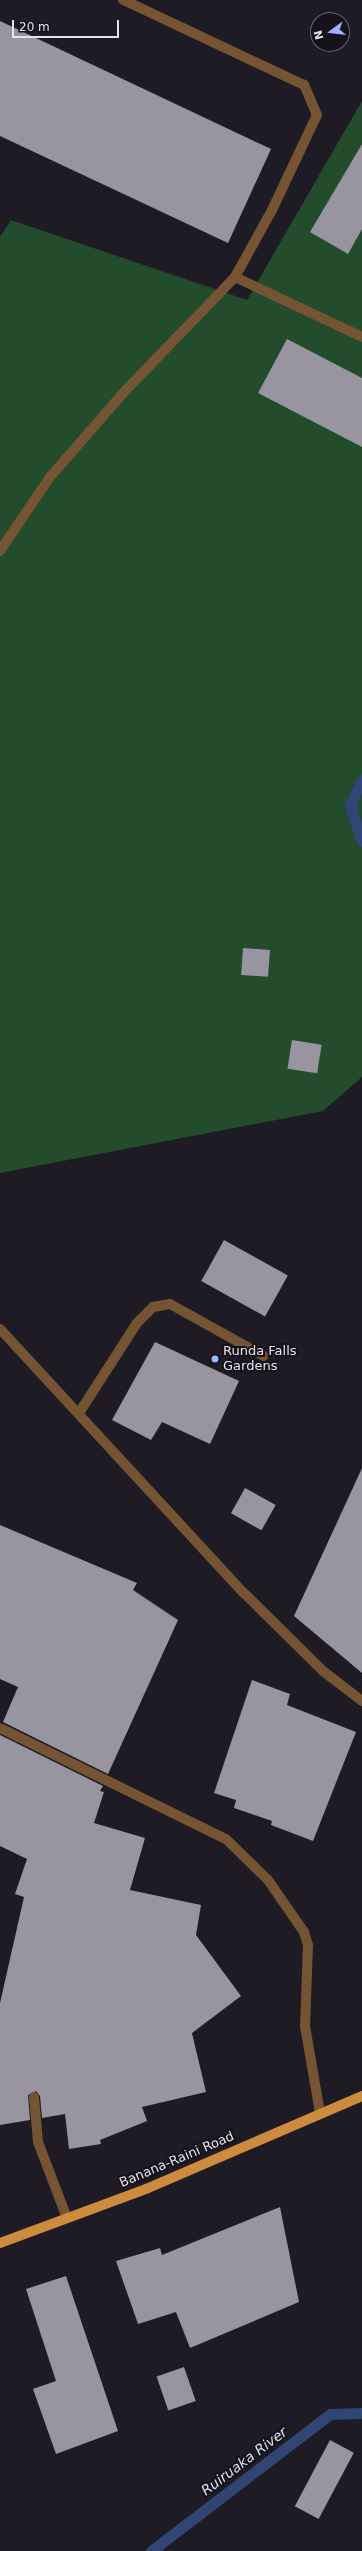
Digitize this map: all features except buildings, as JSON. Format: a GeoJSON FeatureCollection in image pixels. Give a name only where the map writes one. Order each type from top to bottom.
{"type":"FeatureCollection","features":[{"type":"Feature","properties":{"kind":"main road","name":"Banana-Raini Road"},"geometry":{"type":"LineString","coordinates":[[0,2243],[146,2189],[362,2096]]}},
{"type":"Feature","properties":{"kind":"street"},"geometry":{"type":"LineString","coordinates":[[0,551],[50,477],[126,390],[235,277],[272,210],[317,115],[304,86],[123,0]]}},
{"type":"Feature","properties":{"kind":"street"},"geometry":{"type":"LineString","coordinates":[[235,277],[362,337]]}},
{"type":"Feature","properties":{"kind":"street"},"geometry":{"type":"LineString","coordinates":[[79,1413],[137,1323],[153,1307],[170,1304],[264,1356]]}},
{"type":"Feature","properties":{"kind":"street"},"geometry":{"type":"LineString","coordinates":[[0,1330],[79,1413],[244,1593],[323,1671],[362,1701]]}},
{"type":"Feature","properties":{"kind":"street"},"geometry":{"type":"LineString","coordinates":[[0,1728],[226,1839],[268,1880],[304,1932],[308,1945],[305,2026],[320,2113]]}},
{"type":"Feature","properties":{"kind":"street"},"geometry":{"type":"LineString","coordinates":[[34,2097],[38,2142],[67,2218]]}},
{"type":"Feature","properties":{"kind":"green space"},"geometry":{"type":"Polygon","coordinates":[[[362,101],[362,1077],[323,1111],[0,1173],[0,237],[11,220],[247,300],[362,101]]]}},
{"type":"Feature","properties":{"kind":"waterway","name":"Ruiruaka River"},"geometry":{"type":"LineString","coordinates":[[362,780],[350,805],[362,841]]}},
{"type":"Feature","properties":{"kind":"waterway","name":"Ruiruaka River"},"geometry":{"type":"LineString","coordinates":[[151,2551],[330,2414],[362,2413]]}},
{"type":"Feature","properties":{"kind":"place","name":"Runda Falls Gardens"},"geometry":{"type":"Point","coordinates":[215,1359]}}]}
